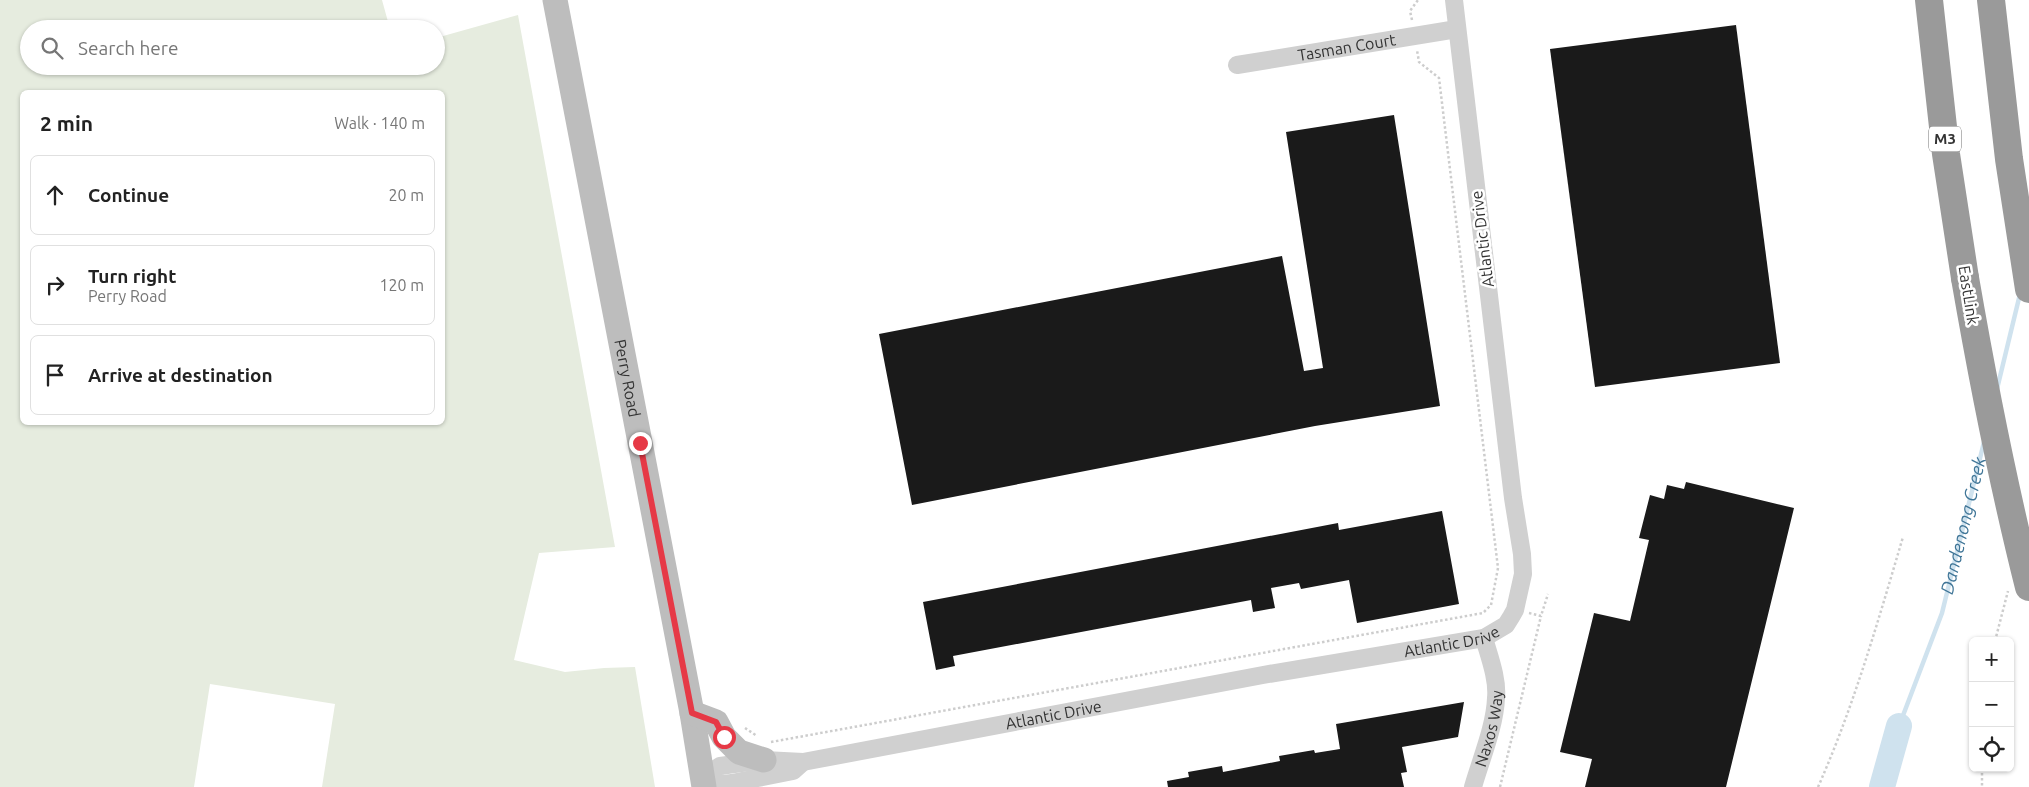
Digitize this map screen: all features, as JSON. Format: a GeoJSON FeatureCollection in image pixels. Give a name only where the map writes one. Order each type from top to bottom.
{"type":"FeatureCollection","features":[{"type":"Feature","properties":{"kind":"highway","name":"EastLink"},"geometry":{"type":"LineString","coordinates":[[1929,0],[1946,154],[1984,388],[2010,512],[2029,587]]}},
{"type":"Feature","properties":{"kind":"highway"},"geometry":{"type":"LineString","coordinates":[[1991,0],[2009,159],[2029,289]]}},
{"type":"Feature","properties":{"kind":"main road","name":"Perry Road"},"geometry":{"type":"LineString","coordinates":[[555,0],[692,713],[703,783]]}},
{"type":"Feature","properties":{"kind":"main road"},"geometry":{"type":"LineString","coordinates":[[692,713],[716,722],[724,737],[739,752],[760,761]]}},
{"type":"Feature","properties":{"kind":"street","name":"Atlantic Drive"},"geometry":{"type":"LineString","coordinates":[[703,783],[720,766],[760,761],[803,762],[1263,675],[1484,638],[1506,625],[1515,610],[1523,567],[1454,0]]}},
{"type":"Feature","properties":{"kind":"street","name":"Tasman Court"},"geometry":{"type":"LineString","coordinates":[[1237,65],[1457,29]]}},
{"type":"Feature","properties":{"kind":"street","name":"Naxos Way"},"geometry":{"type":"LineString","coordinates":[[1473,787],[1497,697],[1484,638]]}},
{"type":"Feature","properties":{"kind":"path"},"geometry":{"type":"LineString","coordinates":[[724,737],[738,725],[760,761],[1483,613],[1492,605],[1498,568],[1439,78],[1418,62],[1410,11],[1418,0]]}},
{"type":"Feature","properties":{"kind":"path"},"geometry":{"type":"LineString","coordinates":[[1818,787],[1833,753],[1873,638],[1903,537]]}},
{"type":"Feature","properties":{"kind":"path"},"geometry":{"type":"LineString","coordinates":[[1500,787],[1541,616]]}},
{"type":"Feature","properties":{"kind":"path"},"geometry":{"type":"LineString","coordinates":[[1982,772],[1982,787]]}},
{"type":"Feature","properties":{"kind":"shaded area"},"geometry":{"type":"Polygon","coordinates":[[[0,0],[382,0],[388,20],[20,20],[20,75],[445,75],[445,35],[518,15],[615,547],[539,553],[514,660],[565,672],[635,667],[655,787],[322,787],[335,704],[210,684],[194,787],[0,787],[0,0]]]}},
{"type":"Feature","properties":{"kind":"building"},"geometry":{"type":"Polygon","coordinates":[[[1736,25],[1780,363],[1595,387],[1550,49],[1736,25]]]}},
{"type":"Feature","properties":{"kind":"building"},"geometry":{"type":"Polygon","coordinates":[[[1394,115],[1440,406],[1315,426],[912,505],[879,334],[1282,256],[1304,371],[1323,368],[1286,132],[1394,115]]]}},
{"type":"Feature","properties":{"kind":"building"},"geometry":{"type":"Polygon","coordinates":[[[1686,482],[1794,508],[1726,787],[1585,787],[1592,759],[1560,752],[1594,613],[1630,621],[1649,540],[1639,538],[1650,495],[1664,499],[1667,485],[1684,489],[1686,482]]]}},
{"type":"Feature","properties":{"kind":"building"},"geometry":{"type":"Polygon","coordinates":[[[1442,511],[1459,604],[1357,623],[1349,580],[1301,589],[1299,583],[1271,588],[1275,608],[1253,612],[1251,600],[953,656],[955,666],[936,670],[923,602],[1338,523],[1339,530],[1442,511]]]}},
{"type":"Feature","properties":{"kind":"building"},"geometry":{"type":"Polygon","coordinates":[[[1464,702],[1458,737],[1402,747],[1407,772],[1401,773],[1404,787],[1168,787],[1167,781],[1189,777],[1188,772],[1222,766],[1223,772],[1280,761],[1279,756],[1314,750],[1315,753],[1340,749],[1336,724],[1464,702]]]}},
{"type":"Feature","properties":{"kind":"waterway","name":"Dandenong Creek"},"geometry":{"type":"LineString","coordinates":[[1997,389],[2020,294]]}},
{"type":"Feature","properties":{"kind":"waterway","name":"Dandenong Creek"},"geometry":{"type":"LineString","coordinates":[[1899,726],[1942,613],[1984,442]]}},
{"type":"Feature","properties":{"kind":"waterway","name":"Dandenong Creek"},"geometry":{"type":"LineString","coordinates":[[1882,787],[1899,726]]}},
{"type":"Feature","properties":{"kind":"route"},"geometry":{"type":"LineString","coordinates":[[640,443],[692,713],[716,722],[724,737]]}}]}
